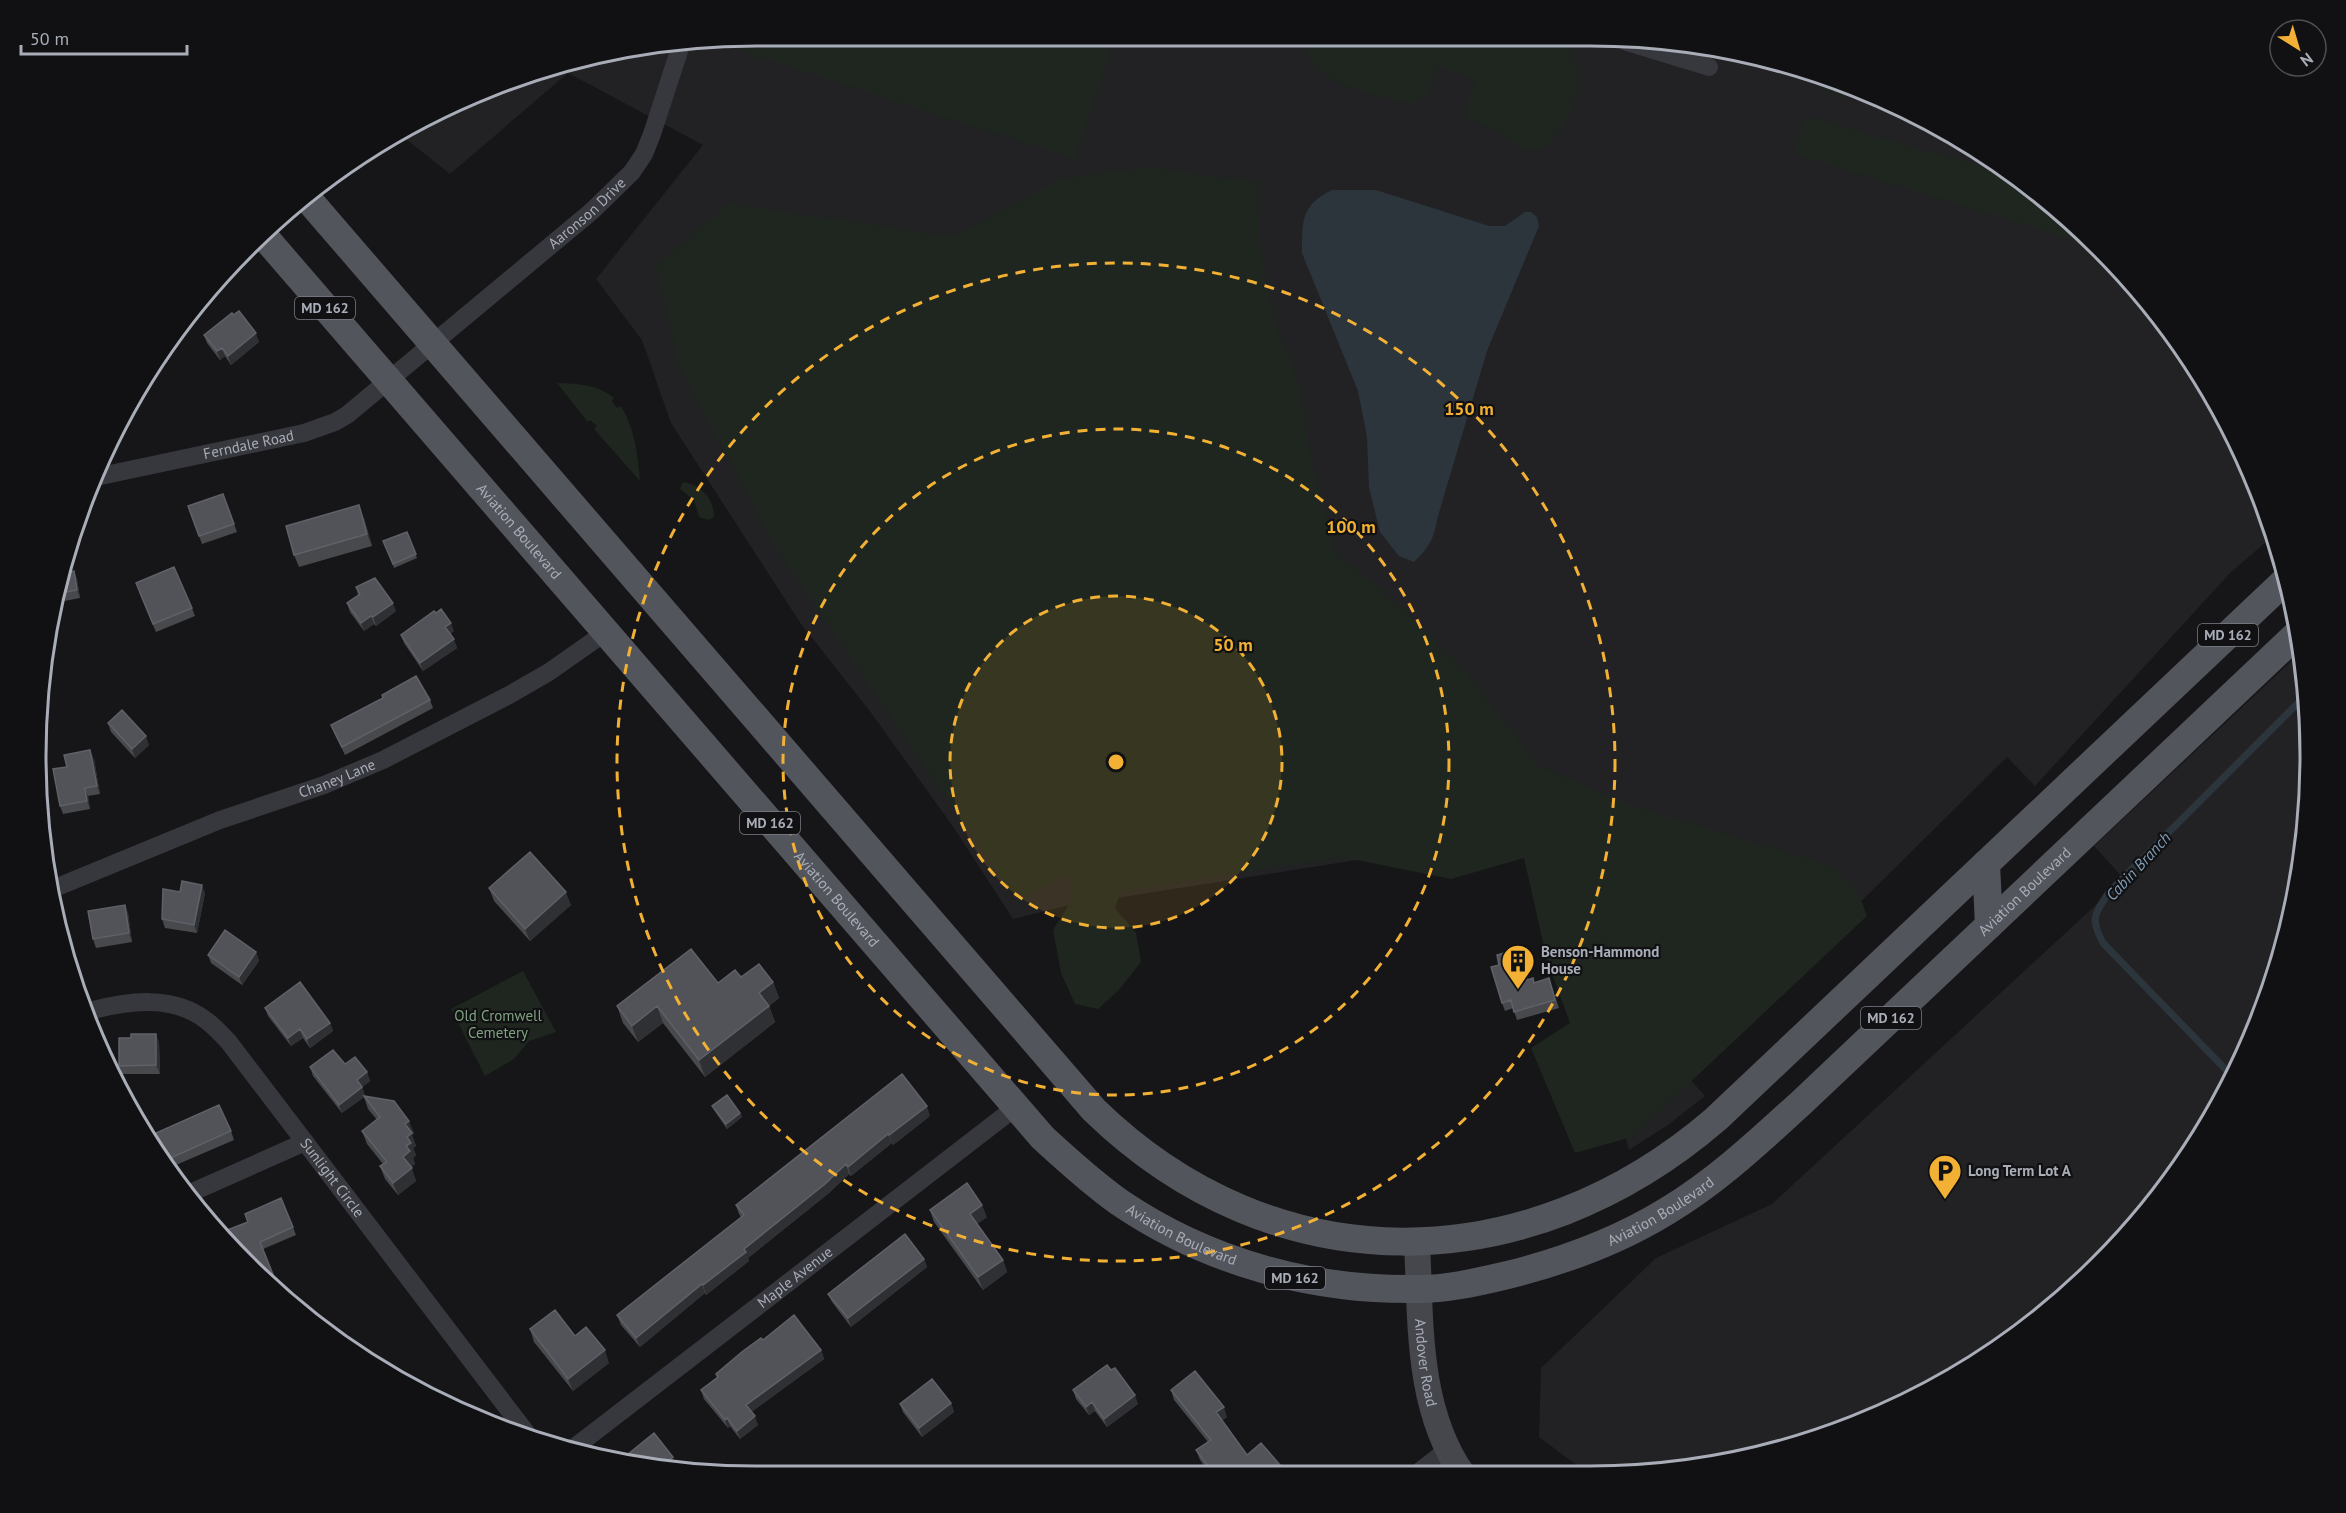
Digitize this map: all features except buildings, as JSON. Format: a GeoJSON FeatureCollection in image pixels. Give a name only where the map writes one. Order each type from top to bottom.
{"type":"FeatureCollection","features":[{"type":"Feature","properties":{"kind":"main road","name":"MD 162"},"geometry":{"type":"LineString","coordinates":[[312,203],[1060,1072],[1121,1136],[1152,1160],[1184,1180],[1252,1213],[1294,1226],[1349,1237],[1385,1242],[1474,1237],[1546,1218],[1602,1195],[1665,1159],[1716,1119],[2278,587]]}},
{"type":"Feature","properties":{"kind":"main road","name":"Aviation Boulevard"},"geometry":{"type":"LineString","coordinates":[[268,241],[1052,1146],[1091,1181],[1119,1202],[1177,1236],[1229,1258],[1284,1276],[1345,1286],[1419,1289],[1482,1281],[1541,1267],[1609,1242],[1668,1211],[1722,1173],[1750,1149],[2290,641]]}},
{"type":"Feature","properties":{"kind":"main road"},"geometry":{"type":"LineString","coordinates":[[1986,864],[1989,925]]}},
{"type":"Feature","properties":{"kind":"main road","name":"Andover Road"},"geometry":{"type":"LineString","coordinates":[[1417,1242],[1422,1335],[1428,1386],[1447,1450],[1457,1466]]}},
{"type":"Feature","properties":{"kind":"street"},"geometry":{"type":"LineString","coordinates":[[1653,50],[1709,67]]}},
{"type":"Feature","properties":{"kind":"street","name":"Aaronson Drive"},"geometry":{"type":"LineString","coordinates":[[388,381],[592,212],[632,172],[644,154],[652,134],[679,51]]}},
{"type":"Feature","properties":{"kind":"street","name":"Ferndale Road"},"geometry":{"type":"LineString","coordinates":[[105,475],[322,428],[347,415],[388,381]]}},
{"type":"Feature","properties":{"kind":"street","name":"Chaney Lane"},"geometry":{"type":"LineString","coordinates":[[59,886],[220,820],[324,785],[383,760],[549,672],[606,632]]}},
{"type":"Feature","properties":{"kind":"street","name":"Sunlight Circle"},"geometry":{"type":"LineString","coordinates":[[94,1010],[119,1004],[150,1001],[181,1008],[206,1020],[228,1041],[521,1426]]}},
{"type":"Feature","properties":{"kind":"street","name":"Maple Avenue"},"geometry":{"type":"LineString","coordinates":[[579,1443],[1016,1107]]}},
{"type":"Feature","properties":{"kind":"street"},"geometry":{"type":"LineString","coordinates":[[195,1191],[305,1142]]}},
{"type":"Feature","properties":{"kind":"street"},"geometry":{"type":"LineString","coordinates":[[1426,1466],[1447,1450]]}},
{"type":"Feature","properties":{"kind":"shaded area"},"geometry":{"type":"Polygon","coordinates":[[[1590,47],[1636,48],[1728,60],[1818,84],[1904,120],[1984,166],[2058,223],[2092,254],[2123,288],[2180,362],[2226,442],[2266,542],[2230,573],[2035,786],[2007,757],[1686,1075],[1705,1096],[1668,1125],[1629,1150],[1540,831],[1066,906],[1013,919],[954,828],[869,710],[801,624],[671,423],[642,340],[596,279],[703,145],[568,73],[450,174],[406,139],[442,120],[528,84],[573,71],[618,60],[710,48],[1590,47]]]}},
{"type":"Feature","properties":{"kind":"shaded area"},"geometry":{"type":"Polygon","coordinates":[[[1332,190],[1376,190],[1489,226],[1505,226],[1525,212],[1531,212],[1537,217],[1539,226],[1487,351],[1433,536],[1428,546],[1414,562],[1399,556],[1380,532],[1369,487],[1367,437],[1358,391],[1302,253],[1305,215],[1314,202],[1332,190]]]}},
{"type":"Feature","properties":{"kind":"shaded area"},"geometry":{"type":"Polygon","coordinates":[[[2292,660],[2300,756],[2298,803],[2286,895],[2262,985],[2226,1071],[2180,1151],[2153,1189],[2092,1259],[2022,1320],[1984,1347],[1904,1393],[1818,1429],[1728,1453],[1636,1465],[1578,1466],[1539,1437],[1541,1368],[1656,1258],[1772,1204],[2124,879],[2094,846],[2292,660]]]}},
{"type":"Feature","properties":{"kind":"green space"},"geometry":{"type":"Polygon","coordinates":[[[745,47],[756,47],[1111,47],[1075,159],[743,52],[745,47]]]}},
{"type":"Feature","properties":{"kind":"green space"},"geometry":{"type":"Polygon","coordinates":[[[1307,47],[1568,47],[1578,71],[1577,93],[1568,118],[1553,140],[1544,147],[1528,150],[1517,147],[1491,128],[1464,119],[1475,78],[1437,67],[1426,100],[1417,97],[1414,104],[1410,104],[1363,91],[1330,78],[1317,68],[1309,57],[1307,47]]]}},
{"type":"Feature","properties":{"kind":"green space"},"geometry":{"type":"Polygon","coordinates":[[[1821,85],[1860,101],[1822,89],[1821,85]]]}},
{"type":"Feature","properties":{"kind":"green space"},"geometry":{"type":"Polygon","coordinates":[[[1806,116],[1988,168],[2022,193],[2078,241],[1798,155],[1795,149],[1806,116]]]}},
{"type":"Feature","properties":{"kind":"green space"},"geometry":{"type":"Polygon","coordinates":[[[1148,167],[1257,182],[1261,254],[1274,319],[1300,387],[1311,459],[1335,551],[1404,609],[1467,673],[1538,766],[1634,806],[1831,866],[1858,892],[1867,916],[1632,1137],[1575,1153],[1531,1048],[1570,1023],[1547,960],[1524,858],[1451,879],[1342,857],[1121,891],[1115,908],[1136,933],[1141,962],[1118,991],[1098,1009],[1075,1004],[1061,973],[1053,930],[1073,898],[1072,880],[1065,875],[1018,903],[780,555],[679,366],[656,265],[729,203],[952,237],[1060,179],[1148,167]]]}},
{"type":"Feature","properties":{"kind":"green space"},"geometry":{"type":"Polygon","coordinates":[[[557,383],[594,387],[614,398],[612,401],[617,408],[620,406],[622,408],[633,434],[640,481],[594,429],[597,426],[590,420],[588,422],[557,383]]]}},
{"type":"Feature","properties":{"kind":"green space"},"geometry":{"type":"Polygon","coordinates":[[[683,482],[705,493],[712,504],[714,517],[709,520],[699,517],[694,500],[680,489],[683,482]]]}},
{"type":"Feature","properties":{"kind":"green space","name":"Old Cromwell Cemetery"},"geometry":{"type":"Polygon","coordinates":[[[523,971],[556,1032],[529,1041],[514,1059],[485,1076],[451,1009],[523,971]]]}},
{"type":"Feature","properties":{"kind":"waterway","name":"Cabin Branch"},"geometry":{"type":"LineString","coordinates":[[2226,1070],[2103,943],[2095,922],[2097,912],[2109,892],[2297,704]]}},
{"type":"Feature","properties":{"kind":"place","name":"Benson-Hammond House"},"geometry":{"type":"Point","coordinates":[1518,990]}},
{"type":"Feature","properties":{"kind":"place","name":"Long Term Lot A"},"geometry":{"type":"Point","coordinates":[1945,1200]}}]}
